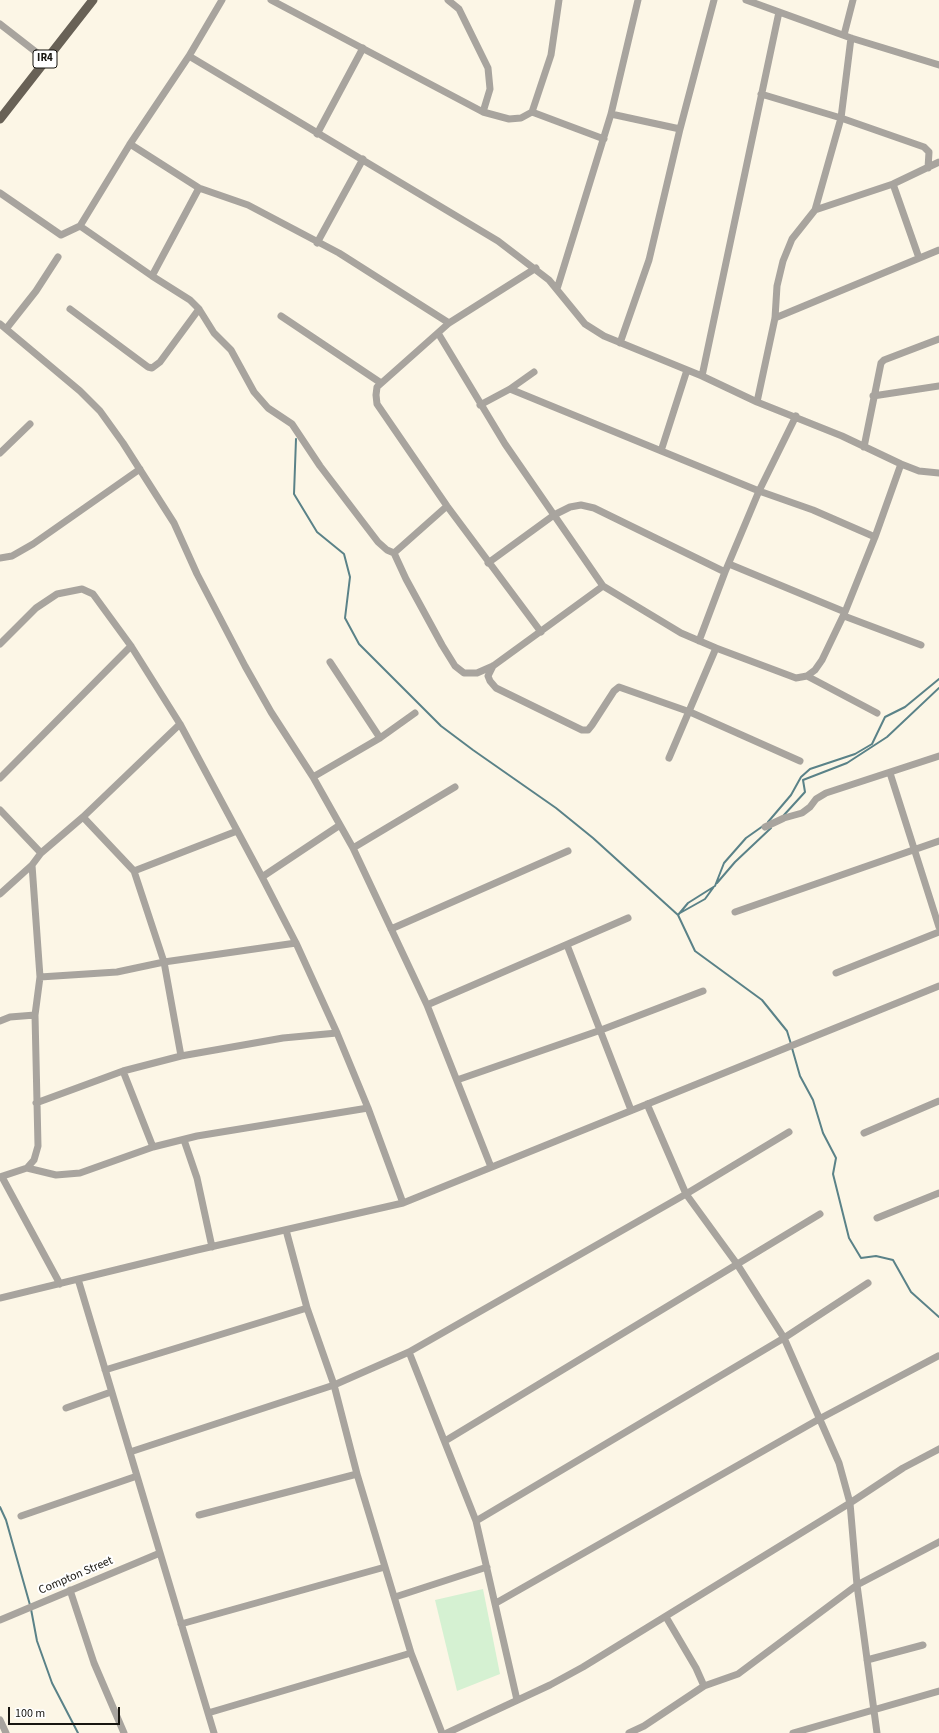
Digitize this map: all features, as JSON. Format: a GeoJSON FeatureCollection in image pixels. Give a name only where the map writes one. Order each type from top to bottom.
{"type":"FeatureCollection","features":[{"type":"Feature","properties":{"kind":"main road","name":"IR4"},"geometry":{"type":"LineString","coordinates":[[0,119],[31,80],[45,59],[93,0]]}},
{"type":"Feature","properties":{"kind":"street"},"geometry":{"type":"LineString","coordinates":[[0,193],[61,235],[80,226],[130,144],[189,56],[222,0]]}},
{"type":"Feature","properties":{"kind":"street"},"geometry":{"type":"LineString","coordinates":[[271,0],[483,112],[509,119],[521,118],[532,112],[552,50],[559,0]]}},
{"type":"Feature","properties":{"kind":"street"},"geometry":{"type":"LineString","coordinates":[[448,0],[458,9],[488,68],[490,90],[483,112]]}},
{"type":"Feature","properties":{"kind":"street"},"geometry":{"type":"LineString","coordinates":[[557,289],[604,139],[638,0]]}},
{"type":"Feature","properties":{"kind":"street"},"geometry":{"type":"LineString","coordinates":[[620,343],[649,260],[680,129],[714,0]]}},
{"type":"Feature","properties":{"kind":"street"},"geometry":{"type":"LineString","coordinates":[[746,0],[848,37],[939,65]]}},
{"type":"Feature","properties":{"kind":"street"},"geometry":{"type":"LineString","coordinates":[[766,8],[768,0]]}},
{"type":"Feature","properties":{"kind":"street"},"geometry":{"type":"LineString","coordinates":[[757,402],[775,318],[777,286],[783,261],[792,239],[815,210],[841,118],[848,37],[853,0]]}},
{"type":"Feature","properties":{"kind":"street"},"geometry":{"type":"LineString","coordinates":[[702,376],[779,12]]}},
{"type":"Feature","properties":{"kind":"street"},"geometry":{"type":"LineString","coordinates":[[0,24],[45,59]]}},
{"type":"Feature","properties":{"kind":"street"},"geometry":{"type":"LineString","coordinates":[[317,134],[363,48]]}},
{"type":"Feature","properties":{"kind":"street"},"geometry":{"type":"LineString","coordinates":[[189,56],[498,241],[536,268],[557,289],[585,324],[604,336],[702,376],[757,402],[796,416],[901,464],[919,471],[939,473]]}},
{"type":"Feature","properties":{"kind":"street"},"geometry":{"type":"LineString","coordinates":[[761,94],[841,118],[924,147],[929,152],[928,168]]}},
{"type":"Feature","properties":{"kind":"street"},"geometry":{"type":"LineString","coordinates":[[532,112],[604,139]]}},
{"type":"Feature","properties":{"kind":"street"},"geometry":{"type":"LineString","coordinates":[[611,114],[680,129]]}},
{"type":"Feature","properties":{"kind":"street"},"geometry":{"type":"LineString","coordinates":[[130,144],[199,188],[248,205],[339,253],[449,323]]}},
{"type":"Feature","properties":{"kind":"street"},"geometry":{"type":"LineString","coordinates":[[317,242],[363,159]]}},
{"type":"Feature","properties":{"kind":"street"},"geometry":{"type":"LineString","coordinates":[[815,210],[893,184],[939,162]]}},
{"type":"Feature","properties":{"kind":"street"},"geometry":{"type":"LineString","coordinates":[[893,184],[919,258]]}},
{"type":"Feature","properties":{"kind":"street"},"geometry":{"type":"LineString","coordinates":[[152,276],[199,188]]}},
{"type":"Feature","properties":{"kind":"street"},"geometry":{"type":"LineString","coordinates":[[80,226],[152,276],[190,300],[199,309],[214,333],[231,350],[254,392],[268,408],[292,424],[320,466],[378,542],[387,550],[394,553],[406,579],[455,666],[464,673],[470,674],[493,666],[604,586]]}},
{"type":"Feature","properties":{"kind":"street"},"geometry":{"type":"LineString","coordinates":[[775,318],[939,250]]}},
{"type":"Feature","properties":{"kind":"street"},"geometry":{"type":"LineString","coordinates":[[58,258],[36,291],[2,326],[74,386],[100,411],[140,469],[174,523],[197,574],[245,666],[271,712],[313,777],[353,848],[427,1005],[491,1167]]}},
{"type":"Feature","properties":{"kind":"street"},"geometry":{"type":"LineString","coordinates":[[536,268],[449,323],[381,383],[377,387],[376,395],[377,404],[447,506],[488,563],[541,632]]}},
{"type":"Feature","properties":{"kind":"street"},"geometry":{"type":"LineString","coordinates":[[70,309],[148,367],[152,368],[160,362],[199,309]]}},
{"type":"Feature","properties":{"kind":"street"},"geometry":{"type":"LineString","coordinates":[[281,316],[381,383]]}},
{"type":"Feature","properties":{"kind":"street"},"geometry":{"type":"LineString","coordinates":[[438,333],[480,405],[604,586],[682,633],[716,648],[796,678],[807,676],[816,670],[845,614],[901,464]]}},
{"type":"Feature","properties":{"kind":"street"},"geometry":{"type":"LineString","coordinates":[[864,447],[879,368],[884,360],[939,339]]}},
{"type":"Feature","properties":{"kind":"street"},"geometry":{"type":"LineString","coordinates":[[661,451],[687,370]]}},
{"type":"Feature","properties":{"kind":"street"},"geometry":{"type":"LineString","coordinates":[[480,405],[510,389],[534,372]]}},
{"type":"Feature","properties":{"kind":"street"},"geometry":{"type":"LineString","coordinates":[[873,396],[939,386]]}},
{"type":"Feature","properties":{"kind":"street"},"geometry":{"type":"LineString","coordinates":[[510,389],[759,492],[813,510],[875,537]]}},
{"type":"Feature","properties":{"kind":"street"},"geometry":{"type":"LineString","coordinates":[[699,641],[725,572],[759,492],[796,416]]}},
{"type":"Feature","properties":{"kind":"street"},"geometry":{"type":"LineString","coordinates":[[0,454],[30,424]]}},
{"type":"Feature","properties":{"kind":"street"},"geometry":{"type":"LineString","coordinates":[[0,558],[12,556],[33,544],[140,469]]}},
{"type":"Feature","properties":{"kind":"street"},"geometry":{"type":"LineString","coordinates":[[488,563],[554,515],[570,507],[581,505],[594,508],[725,572]]}},
{"type":"Feature","properties":{"kind":"street"},"geometry":{"type":"LineString","coordinates":[[394,553],[447,506]]}},
{"type":"Feature","properties":{"kind":"street"},"geometry":{"type":"LineString","coordinates":[[729,564],[921,645]]}},
{"type":"Feature","properties":{"kind":"street"},"geometry":{"type":"LineString","coordinates":[[0,644],[36,608],[57,594],[82,589],[94,594],[131,646],[180,724],[296,944],[337,1033],[368,1108],[403,1203]]}},
{"type":"Feature","properties":{"kind":"street"},"geometry":{"type":"LineString","coordinates":[[0,778],[131,646]]}},
{"type":"Feature","properties":{"kind":"street"},"geometry":{"type":"LineString","coordinates":[[668,758],[690,712],[716,648]]}},
{"type":"Feature","properties":{"kind":"street"},"geometry":{"type":"LineString","coordinates":[[330,662],[380,738]]}},
{"type":"Feature","properties":{"kind":"street"},"geometry":{"type":"LineString","coordinates":[[493,666],[488,676],[490,682],[496,688],[582,730],[588,730],[614,691],[619,687],[690,712],[800,761]]}},
{"type":"Feature","properties":{"kind":"street"},"geometry":{"type":"LineString","coordinates":[[807,676],[877,713]]}},
{"type":"Feature","properties":{"kind":"street"},"geometry":{"type":"LineString","coordinates":[[313,777],[380,738],[415,713]]}},
{"type":"Feature","properties":{"kind":"street"},"geometry":{"type":"LineString","coordinates":[[0,894],[32,865],[41,853],[83,817],[180,724]]}},
{"type":"Feature","properties":{"kind":"street"},"geometry":{"type":"LineString","coordinates":[[765,827],[784,818],[802,813],[821,795],[939,756]]}},
{"type":"Feature","properties":{"kind":"street"},"geometry":{"type":"LineString","coordinates":[[890,773],[939,927]]}},
{"type":"Feature","properties":{"kind":"street"},"geometry":{"type":"LineString","coordinates":[[353,848],[455,787]]}},
{"type":"Feature","properties":{"kind":"street"},"geometry":{"type":"LineString","coordinates":[[0,810],[41,853]]}},
{"type":"Feature","properties":{"kind":"street"},"geometry":{"type":"LineString","coordinates":[[83,817],[134,871],[164,962],[181,1056]]}},
{"type":"Feature","properties":{"kind":"street"},"geometry":{"type":"LineString","coordinates":[[262,877],[340,825]]}},
{"type":"Feature","properties":{"kind":"street"},"geometry":{"type":"LineString","coordinates":[[134,871],[237,831]]}},
{"type":"Feature","properties":{"kind":"street"},"geometry":{"type":"LineString","coordinates":[[735,912],[939,841]]}},
{"type":"Feature","properties":{"kind":"street"},"geometry":{"type":"LineString","coordinates":[[391,929],[568,851]]}},
{"type":"Feature","properties":{"kind":"street"},"geometry":{"type":"LineString","coordinates":[[32,865],[40,977],[35,1015],[38,1146],[34,1160],[27,1168],[1,1177],[60,1284]]}},
{"type":"Feature","properties":{"kind":"street"},"geometry":{"type":"LineString","coordinates":[[427,1005],[628,918]]}},
{"type":"Feature","properties":{"kind":"street"},"geometry":{"type":"LineString","coordinates":[[836,973],[939,932]]}},
{"type":"Feature","properties":{"kind":"street"},"geometry":{"type":"LineString","coordinates":[[40,977],[117,972],[164,962],[296,944]]}},
{"type":"Feature","properties":{"kind":"street"},"geometry":{"type":"LineString","coordinates":[[567,945],[631,1110]]}},
{"type":"Feature","properties":{"kind":"street"},"geometry":{"type":"LineString","coordinates":[[0,1298],[212,1246],[403,1203],[939,986]]}},
{"type":"Feature","properties":{"kind":"street"},"geometry":{"type":"LineString","coordinates":[[457,1080],[601,1030],[703,991]]}},
{"type":"Feature","properties":{"kind":"street"},"geometry":{"type":"LineString","coordinates":[[0,1021],[10,1017],[35,1015]]}},
{"type":"Feature","properties":{"kind":"street"},"geometry":{"type":"LineString","coordinates":[[36,1103],[123,1072],[181,1056],[283,1038],[337,1033]]}},
{"type":"Feature","properties":{"kind":"street"},"geometry":{"type":"LineString","coordinates":[[123,1072],[153,1147]]}},
{"type":"Feature","properties":{"kind":"street"},"geometry":{"type":"LineString","coordinates":[[864,1133],[939,1101]]}},
{"type":"Feature","properties":{"kind":"street"},"geometry":{"type":"LineString","coordinates":[[647,1104],[686,1194],[736,1264],[784,1338],[821,1418],[839,1463],[850,1503],[857,1585],[877,1733]]}},
{"type":"Feature","properties":{"kind":"street"},"geometry":{"type":"LineString","coordinates":[[27,1168],[56,1175],[80,1174],[153,1147],[226,1130],[368,1108]]}},
{"type":"Feature","properties":{"kind":"street"},"geometry":{"type":"LineString","coordinates":[[130,1452],[334,1385],[409,1352],[686,1194],[789,1132]]}},
{"type":"Feature","properties":{"kind":"street"},"geometry":{"type":"LineString","coordinates":[[184,1140],[197,1178],[212,1246]]}},
{"type":"Feature","properties":{"kind":"street"},"geometry":{"type":"LineString","coordinates":[[877,1218],[939,1193]]}},
{"type":"Feature","properties":{"kind":"street"},"geometry":{"type":"LineString","coordinates":[[444,1441],[820,1214]]}},
{"type":"Feature","properties":{"kind":"street"},"geometry":{"type":"LineString","coordinates":[[286,1230],[307,1308],[334,1385],[357,1474],[411,1654],[442,1733]]}},
{"type":"Feature","properties":{"kind":"street"},"geometry":{"type":"LineString","coordinates":[[78,1279],[104,1370],[214,1733]]}},
{"type":"Feature","properties":{"kind":"street"},"geometry":{"type":"LineString","coordinates":[[476,1521],[784,1338],[868,1283]]}},
{"type":"Feature","properties":{"kind":"street"},"geometry":{"type":"LineString","coordinates":[[104,1370],[307,1308]]}},
{"type":"Feature","properties":{"kind":"street"},"geometry":{"type":"LineString","coordinates":[[409,1352],[476,1521],[517,1700]]}},
{"type":"Feature","properties":{"kind":"street"},"geometry":{"type":"LineString","coordinates":[[496,1603],[821,1418],[938,1356]]}},
{"type":"Feature","properties":{"kind":"street"},"geometry":{"type":"LineString","coordinates":[[66,1408],[111,1392]]}},
{"type":"Feature","properties":{"kind":"street"},"geometry":{"type":"LineString","coordinates":[[447,1733],[583,1667],[850,1503],[903,1468],[939,1449]]}},
{"type":"Feature","properties":{"kind":"street"},"geometry":{"type":"LineString","coordinates":[[199,1515],[357,1474]]}},
{"type":"Feature","properties":{"kind":"street"},"geometry":{"type":"LineString","coordinates":[[21,1516],[137,1476]]}},
{"type":"Feature","properties":{"kind":"street"},"geometry":{"type":"LineString","coordinates":[[629,1733],[644,1726],[704,1686],[738,1674],[857,1585],[939,1542]]}},
{"type":"Feature","properties":{"kind":"street","name":"Compton Street"},"geometry":{"type":"LineString","coordinates":[[0,1620],[160,1553]]}},
{"type":"Feature","properties":{"kind":"street"},"geometry":{"type":"LineString","coordinates":[[181,1624],[385,1567]]}},
{"type":"Feature","properties":{"kind":"street"},"geometry":{"type":"LineString","coordinates":[[395,1597],[487,1567]]}},
{"type":"Feature","properties":{"kind":"street"},"geometry":{"type":"LineString","coordinates":[[70,1590],[94,1663],[124,1733]]}},
{"type":"Feature","properties":{"kind":"street"},"geometry":{"type":"LineString","coordinates":[[666,1617],[696,1668],[704,1686]]}},
{"type":"Feature","properties":{"kind":"street"},"geometry":{"type":"LineString","coordinates":[[867,1660],[923,1646]]}},
{"type":"Feature","properties":{"kind":"street"},"geometry":{"type":"LineString","coordinates":[[208,1713],[411,1654]]}},
{"type":"Feature","properties":{"kind":"street"},"geometry":{"type":"LineString","coordinates":[[793,1733],[939,1692]]}},
{"type":"Feature","properties":{"kind":"street"},"geometry":{"type":"LineString","coordinates":[[0,1720],[6,1733]]}},
{"type":"Feature","properties":{"kind":"green space"},"geometry":{"type":"Polygon","coordinates":[[[483,1589],[500,1674],[457,1691],[435,1600],[483,1589]]]}},
{"type":"Feature","properties":{"kind":"waterway"},"geometry":{"type":"LineString","coordinates":[[296,439],[294,494],[317,532],[344,554],[350,577],[345,618],[359,644],[441,726],[556,808],[593,838],[678,915],[695,951],[762,1000],[787,1031],[791,1044]]}},
{"type":"Feature","properties":{"kind":"waterway"},"geometry":{"type":"LineString","coordinates":[[768,822],[791,795],[801,777],[810,769],[855,754],[872,744],[885,717],[905,707],[939,679]]}},
{"type":"Feature","properties":{"kind":"waterway"},"geometry":{"type":"LineString","coordinates":[[784,815],[805,792],[803,780],[847,763],[887,737],[939,688]]}},
{"type":"Feature","properties":{"kind":"waterway"},"geometry":{"type":"LineString","coordinates":[[678,915],[688,903],[715,886],[724,863],[746,838],[763,826]]}},
{"type":"Feature","properties":{"kind":"waterway"},"geometry":{"type":"LineString","coordinates":[[717,883],[735,862],[771,828]]}},
{"type":"Feature","properties":{"kind":"waterway"},"geometry":{"type":"LineString","coordinates":[[680,913],[705,899],[713,888]]}},
{"type":"Feature","properties":{"kind":"waterway"},"geometry":{"type":"LineString","coordinates":[[792,1048],[800,1076],[813,1100],[823,1133],[836,1158],[833,1174],[849,1238],[861,1258],[876,1256],[893,1260],[911,1292],[939,1317]]}},
{"type":"Feature","properties":{"kind":"waterway"},"geometry":{"type":"LineString","coordinates":[[0,1507],[6,1520],[30,1605]]}},
{"type":"Feature","properties":{"kind":"waterway"},"geometry":{"type":"LineString","coordinates":[[31,1609],[37,1641],[52,1683],[78,1733]]}}]}
